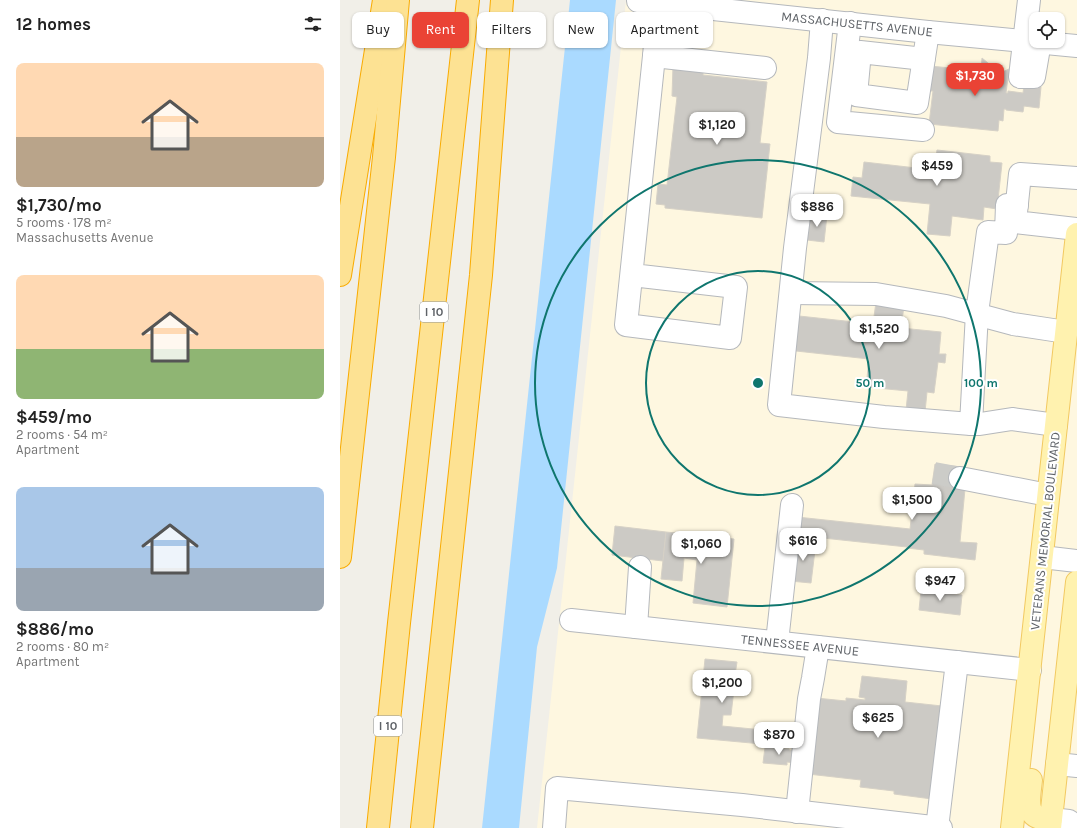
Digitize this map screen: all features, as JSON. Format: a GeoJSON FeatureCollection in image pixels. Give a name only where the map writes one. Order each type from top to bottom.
{"type":"FeatureCollection","features":[{"type":"Feature","properties":{"kind":"highway"},"geometry":{"type":"LineString","coordinates":[[340,275],[384,0]]}},
{"type":"Feature","properties":{"kind":"highway"},"geometry":{"type":"LineString","coordinates":[[340,557],[383,164],[398,0]]}},
{"type":"Feature","properties":{"kind":"highway","name":"I 10"},"geometry":{"type":"LineString","coordinates":[[378,828],[399,623],[468,0]]}},
{"type":"Feature","properties":{"kind":"highway"},"geometry":{"type":"LineString","coordinates":[[422,828],[481,275],[502,0]]}},
{"type":"Feature","properties":{"kind":"highway"},"geometry":{"type":"LineString","coordinates":[[371,828],[399,623]]}},
{"type":"Feature","properties":{"kind":"main road","name":"VETERANS MEMORIAL BOULEVARD"},"geometry":{"type":"LineString","coordinates":[[1012,828],[1077,234]]}},
{"type":"Feature","properties":{"kind":"main road"},"geometry":{"type":"LineString","coordinates":[[1033,642],[1041,652],[1044,667],[1028,805],[1031,813],[1037,818],[1065,822],[1077,582]]}},
{"type":"Feature","properties":{"kind":"street"},"geometry":{"type":"LineString","coordinates":[[1029,0],[1030,12]]}},
{"type":"Feature","properties":{"kind":"street","name":"MASSACHUSETTS AVENUE"},"geometry":{"type":"LineString","coordinates":[[638,1],[660,1],[817,13],[850,23],[1029,42]]}},
{"type":"Feature","properties":{"kind":"street"},"geometry":{"type":"LineString","coordinates":[[632,275],[736,286],[730,338],[626,325],[660,1]]}},
{"type":"Feature","properties":{"kind":"street"},"geometry":{"type":"LineString","coordinates":[[817,13],[819,58],[795,248],[779,405],[884,417],[971,424],[1012,419],[1056,425]]}},
{"type":"Feature","properties":{"kind":"street"},"geometry":{"type":"LineString","coordinates":[[850,23],[838,122],[923,130]]}},
{"type":"Feature","properties":{"kind":"street"},"geometry":{"type":"LineString","coordinates":[[924,60],[928,32]]}},
{"type":"Feature","properties":{"kind":"street","name":"MASSACHUSETTS AVENUE"},"geometry":{"type":"LineString","coordinates":[[1065,45],[1077,46]]}},
{"type":"Feature","properties":{"kind":"street"},"geometry":{"type":"LineString","coordinates":[[654,56],[765,68]]}},
{"type":"Feature","properties":{"kind":"street"},"geometry":{"type":"LineString","coordinates":[[1077,178],[1020,174],[1015,222],[1077,229]]}},
{"type":"Feature","properties":{"kind":"street"},"geometry":{"type":"LineString","coordinates":[[971,424],[977,314],[988,232],[1006,233],[1007,205],[1017,205]]}},
{"type":"Feature","properties":{"kind":"street"},"geometry":{"type":"LineString","coordinates":[[791,293],[876,294],[946,306],[1013,324],[1066,332]]}},
{"type":"Feature","properties":{"kind":"street"},"geometry":{"type":"LineString","coordinates":[[960,478],[1048,495]]}},
{"type":"Feature","properties":{"kind":"street"},"geometry":{"type":"LineString","coordinates":[[777,642],[792,506]]}},
{"type":"Feature","properties":{"kind":"street"},"geometry":{"type":"LineString","coordinates":[[1042,557],[1077,561]]}},
{"type":"Feature","properties":{"kind":"street"},"geometry":{"type":"LineString","coordinates":[[636,627],[640,567]]}},
{"type":"Feature","properties":{"kind":"street","name":"TENNESSEE AVENUE"},"geometry":{"type":"LineString","coordinates":[[571,620],[1030,670]]}},
{"type":"Feature","properties":{"kind":"street"},"geometry":{"type":"LineString","coordinates":[[797,812],[809,699],[814,678],[818,647]]}},
{"type":"Feature","properties":{"kind":"street"},"geometry":{"type":"LineString","coordinates":[[938,828],[957,662]]}},
{"type":"Feature","properties":{"kind":"street"},"geometry":{"type":"LineString","coordinates":[[554,828],[557,788],[797,812],[840,822],[941,828]]}},
{"type":"Feature","properties":{"kind":"shaded area"},"geometry":{"type":"Polygon","coordinates":[[[626,0],[1077,0],[1077,828],[537,828],[621,48],[713,48],[713,12],[625,12],[626,0]]]}},
{"type":"Feature","properties":{"kind":"water"},"geometry":{"type":"Polygon","coordinates":[[[570,0],[616,0],[557,568],[537,647],[519,828],[482,828],[565,48],[608,48],[608,12],[569,12],[570,0]]]}},
{"type":"Feature","properties":{"kind":"building"},"geometry":{"type":"Polygon","coordinates":[[[982,58],[1000,73],[1009,69],[1006,93],[1008,93],[1008,91],[1023,93],[1024,85],[1041,87],[1039,108],[1024,106],[1023,112],[1004,109],[1003,121],[999,120],[998,131],[929,124],[933,91],[927,91],[930,66],[981,71],[982,58]]]}},
{"type":"Feature","properties":{"kind":"building"},"geometry":{"type":"Polygon","coordinates":[[[673,66],[703,71],[703,75],[767,82],[760,143],[770,144],[762,218],[665,208],[665,205],[656,204],[658,184],[667,185],[677,97],[672,96],[673,66]]]}},
{"type":"Feature","properties":{"kind":"building"},"geometry":{"type":"Polygon","coordinates":[[[937,150],[990,156],[990,162],[1002,163],[997,209],[984,207],[983,220],[952,216],[950,236],[927,234],[930,204],[851,196],[853,177],[862,178],[864,162],[934,170],[937,150]]]}},
{"type":"Feature","properties":{"kind":"building"},"geometry":{"type":"Polygon","coordinates":[[[810,213],[827,215],[824,242],[807,240],[810,213]]]}},
{"type":"Feature","properties":{"kind":"building"},"geometry":{"type":"Polygon","coordinates":[[[876,302],[904,306],[901,328],[941,332],[939,354],[946,354],[945,363],[938,362],[934,393],[927,392],[925,412],[906,410],[908,391],[866,387],[869,359],[787,350],[799,316],[873,324],[876,302]]]}},
{"type":"Feature","properties":{"kind":"building"},"geometry":{"type":"Polygon","coordinates":[[[935,464],[962,467],[959,488],[965,489],[960,542],[977,543],[975,560],[924,554],[924,550],[907,547],[795,535],[797,517],[910,529],[915,484],[932,485],[935,464]]]}},
{"type":"Feature","properties":{"kind":"building"},"geometry":{"type":"Polygon","coordinates":[[[615,526],[666,532],[663,561],[612,555],[615,526]]]}},
{"type":"Feature","properties":{"kind":"building"},"geometry":{"type":"Polygon","coordinates":[[[666,532],[734,539],[727,607],[693,603],[697,560],[684,558],[682,581],[661,579],[666,532]]]}},
{"type":"Feature","properties":{"kind":"building"},"geometry":{"type":"Polygon","coordinates":[[[795,540],[816,542],[811,583],[790,581],[795,540]]]}},
{"type":"Feature","properties":{"kind":"building"},"geometry":{"type":"Polygon","coordinates":[[[921,590],[962,595],[960,615],[919,610],[921,590]]]}},
{"type":"Feature","properties":{"kind":"building"},"geometry":{"type":"Polygon","coordinates":[[[705,659],[737,662],[735,675],[745,676],[744,690],[734,689],[731,715],[723,715],[722,726],[763,730],[762,744],[697,738],[705,659]]]}},
{"type":"Feature","properties":{"kind":"building"},"geometry":{"type":"Polygon","coordinates":[[[862,676],[907,681],[905,702],[942,706],[932,799],[894,794],[894,791],[860,787],[861,780],[808,774],[816,698],[846,701],[846,698],[865,700],[865,698],[859,697],[862,676]]]}},
{"type":"Feature","properties":{"kind":"building"},"geometry":{"type":"Polygon","coordinates":[[[765,747],[797,751],[796,763],[787,762],[787,765],[763,763],[765,747]]]}},
{"type":"Feature","properties":{"kind":"tunnel"},"geometry":{"type":"LineString","coordinates":[[934,473],[960,478]]}}]}
